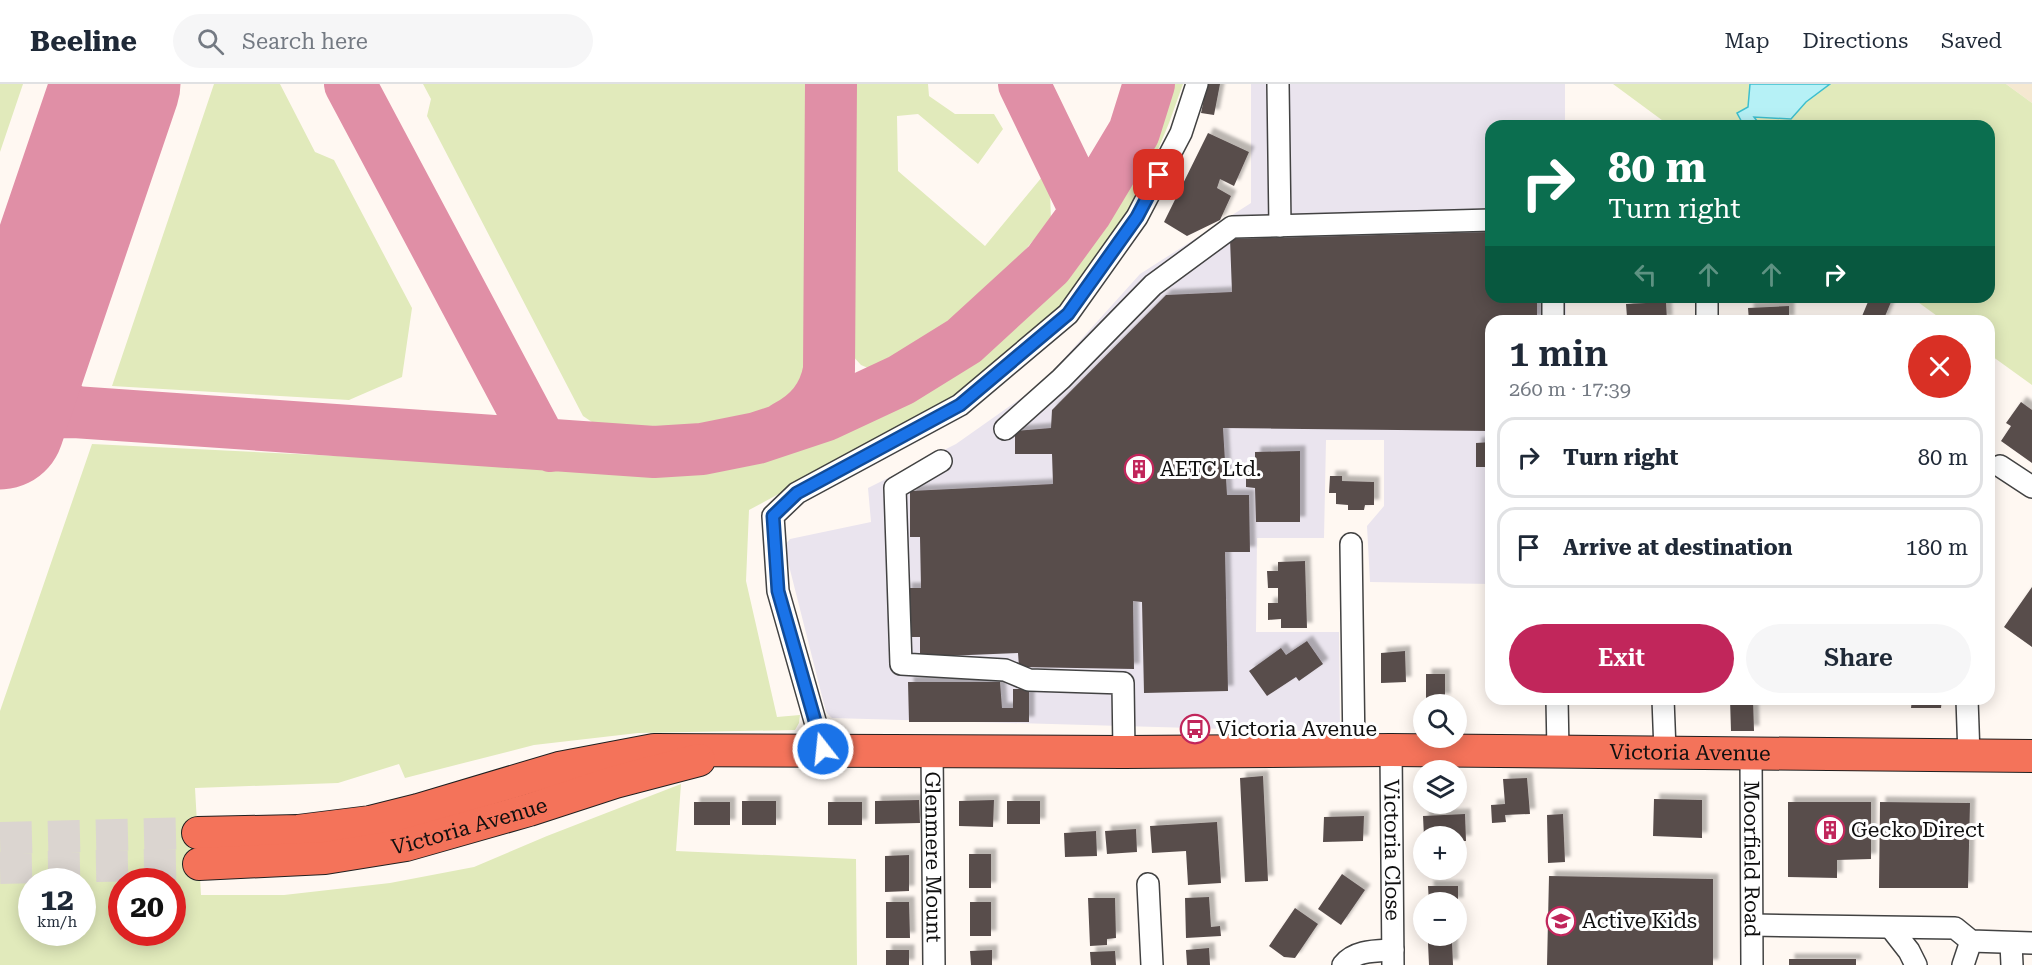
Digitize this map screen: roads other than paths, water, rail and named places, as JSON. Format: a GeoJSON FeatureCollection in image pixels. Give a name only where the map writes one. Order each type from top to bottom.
{"type":"FeatureCollection","features":[{"type":"Feature","properties":{"kind":"highway","name":"Victoria Avenue"},"geometry":{"type":"LineString","coordinates":[[198,848],[298,831],[370,822],[418,810],[520,778],[654,750],[1665,751],[2032,756]]}},
{"type":"Feature","properties":{"kind":"street"},"geometry":{"type":"LineString","coordinates":[[823,749],[778,591],[773,516],[797,493],[960,405],[1068,314],[1137,217],[1181,133],[1197,84]]}},
{"type":"Feature","properties":{"kind":"street"},"geometry":{"type":"LineString","coordinates":[[1278,84],[1280,226]]}},
{"type":"Feature","properties":{"kind":"street"},"geometry":{"type":"LineString","coordinates":[[1005,429],[1061,379],[1153,285],[1232,227],[1485,220]]}},
{"type":"Feature","properties":{"kind":"street"},"geometry":{"type":"LineString","coordinates":[[941,461],[895,488],[901,664],[1005,670],[1029,680],[1123,683],[1124,752]]}},
{"type":"Feature","properties":{"kind":"street"},"geometry":{"type":"LineString","coordinates":[[2000,466],[2032,487]]}},
{"type":"Feature","properties":{"kind":"street"},"geometry":{"type":"LineString","coordinates":[[1351,544],[1354,750]]}},
{"type":"Feature","properties":{"kind":"street"},"geometry":{"type":"LineString","coordinates":[[1557,705],[1558,751]]}},
{"type":"Feature","properties":{"kind":"street"},"geometry":{"type":"LineString","coordinates":[[1663,705],[1665,751]]}},
{"type":"Feature","properties":{"kind":"street"},"geometry":{"type":"LineString","coordinates":[[1967,705],[1969,756]]}},
{"type":"Feature","properties":{"kind":"street","name":"Victoria Close"},"geometry":{"type":"LineString","coordinates":[[1343,965],[1353,956],[1365,952],[1393,958],[1391,750]]}},
{"type":"Feature","properties":{"kind":"street","name":"Glenmere Mount"},"geometry":{"type":"LineString","coordinates":[[932,751],[934,965]]}},
{"type":"Feature","properties":{"kind":"street","name":"Moorfield Road"},"geometry":{"type":"LineString","coordinates":[[1751,753],[1752,965]]}},
{"type":"Feature","properties":{"kind":"street"},"geometry":{"type":"LineString","coordinates":[[1148,884],[1152,965]]}},
{"type":"Feature","properties":{"kind":"street"},"geometry":{"type":"LineString","coordinates":[[1752,925],[1955,927],[1971,941],[2022,943],[2012,965]]}},
{"type":"Feature","properties":{"kind":"street"},"geometry":{"type":"LineString","coordinates":[[1891,928],[1909,951],[1916,965]]}},
{"type":"Feature","properties":{"kind":"street"},"geometry":{"type":"LineString","coordinates":[[1963,965],[1971,941]]}},
{"type":"Feature","properties":{"kind":"water"},"geometry":{"type":"Polygon","coordinates":[[[1750,84],[1830,84],[1806,102],[1791,119],[1754,117],[1756,120],[1741,120],[1737,113],[1748,107],[1750,84]]]}},
{"type":"Feature","properties":{"kind":"tunnel"},"geometry":{"type":"LineString","coordinates":[[0,838],[198,833]]}},
{"type":"Feature","properties":{"kind":"tunnel"},"geometry":{"type":"LineString","coordinates":[[0,868],[199,864]]}},
{"type":"Feature","properties":{"kind":"place","name":"AETC Ltd."},"geometry":{"type":"Point","coordinates":[1139,469]}},
{"type":"Feature","properties":{"kind":"place","name":"Victoria Avenue"},"geometry":{"type":"Point","coordinates":[1195,729]}},
{"type":"Feature","properties":{"kind":"place","name":"Gecko Direct"},"geometry":{"type":"Point","coordinates":[1830,830]}},
{"type":"Feature","properties":{"kind":"place","name":"Active Kids"},"geometry":{"type":"Point","coordinates":[1561,921]}}]}
